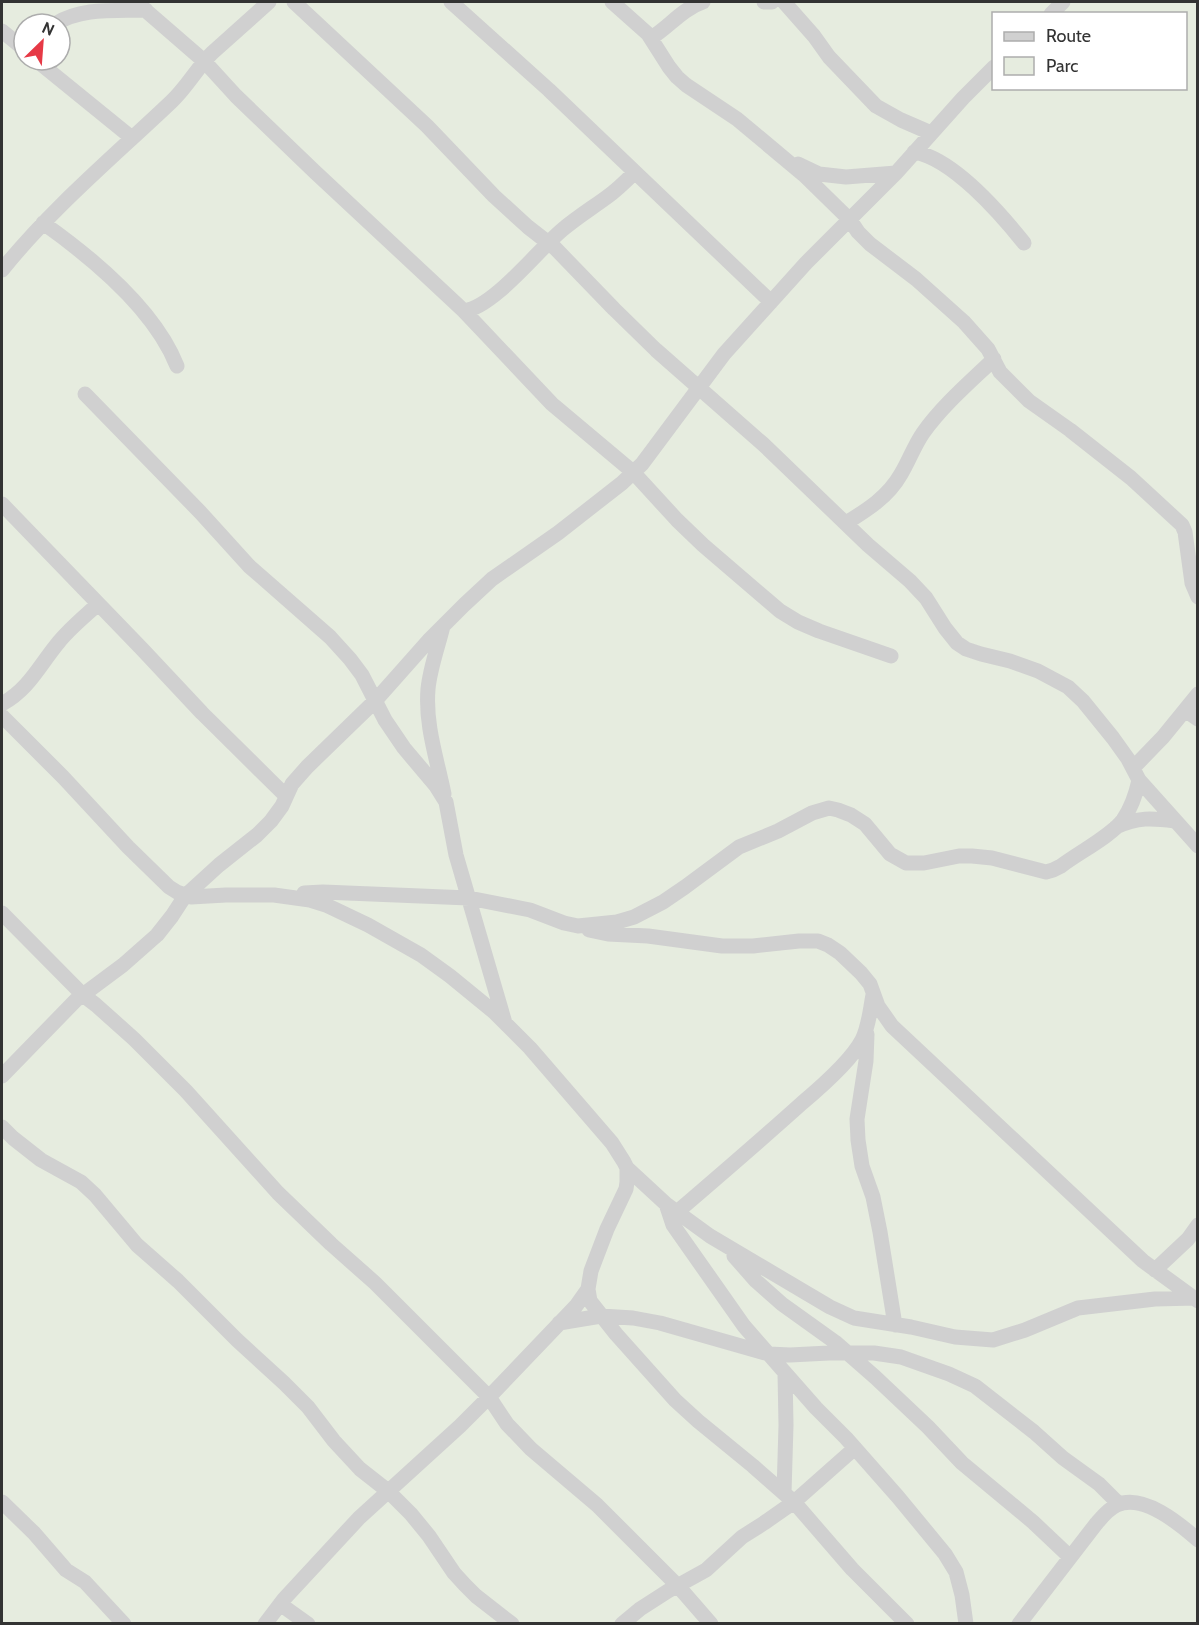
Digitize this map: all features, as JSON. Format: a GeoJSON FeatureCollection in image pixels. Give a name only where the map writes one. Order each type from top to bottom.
{"type":"FeatureCollection","features":[{"type":"Feature","properties":{"kind":"street"},"geometry":{"type":"LineString","coordinates":[[2,270],[43,223],[79,187],[180,93],[204,61],[269,2]]}},
{"type":"Feature","properties":{"kind":"street"},"geometry":{"type":"LineString","coordinates":[[294,2],[427,126],[494,196],[528,228],[548,243],[698,388],[764,444],[868,545],[910,581],[926,598],[957,643],[966,649],[1038,671],[1068,687],[1113,738],[1136,774],[1197,846]]}},
{"type":"Feature","properties":{"kind":"street"},"geometry":{"type":"LineString","coordinates":[[451,2],[549,90],[771,302]]}},
{"type":"Feature","properties":{"kind":"street"},"geometry":{"type":"LineString","coordinates":[[612,2],[651,38],[678,77],[725,110],[804,175],[850,220],[870,244],[916,279],[964,322],[988,349],[1000,372],[1029,401],[1091,446],[1149,493],[1182,525],[1192,583],[1197,597]]}},
{"type":"Feature","properties":{"kind":"street"},"geometry":{"type":"LineString","coordinates":[[651,38],[664,30],[689,7],[703,2]]}},
{"type":"Feature","properties":{"kind":"street"},"geometry":{"type":"LineString","coordinates":[[764,2],[772,2]]}},
{"type":"Feature","properties":{"kind":"street"},"geometry":{"type":"LineString","coordinates":[[784,2],[833,62],[876,106],[931,133]]}},
{"type":"Feature","properties":{"kind":"street"},"geometry":{"type":"LineString","coordinates":[[72,16],[141,6],[204,61],[236,96],[315,172],[464,310],[552,404],[633,472],[683,526],[780,611],[819,631],[891,656]]}},
{"type":"Feature","properties":{"kind":"street"},"geometry":{"type":"LineString","coordinates":[[2,1076],[83,995],[123,965],[157,935],[185,896],[271,821],[282,806],[292,784],[375,701],[443,625],[492,579],[558,533],[642,464],[724,354],[806,263],[896,173],[992,68]]}},
{"type":"Feature","properties":{"kind":"street"},"geometry":{"type":"LineString","coordinates":[[51,72],[132,138]]}},
{"type":"Feature","properties":{"kind":"street"},"geometry":{"type":"LineString","coordinates":[[914,152],[934,158],[962,177],[998,212],[1024,243]]}},
{"type":"Feature","properties":{"kind":"street"},"geometry":{"type":"LineString","coordinates":[[779,155],[819,174],[846,177],[896,173]]}},
{"type":"Feature","properties":{"kind":"street"},"geometry":{"type":"LineString","coordinates":[[464,310],[471,310],[482,305],[562,229],[608,196],[634,172]]}},
{"type":"Feature","properties":{"kind":"street"},"geometry":{"type":"LineString","coordinates":[[43,223],[100,269],[133,301],[160,333],[177,366]]}},
{"type":"Feature","properties":{"kind":"street"},"geometry":{"type":"LineString","coordinates":[[846,523],[886,494],[900,477],[922,434],[949,401],[994,359]]}},
{"type":"Feature","properties":{"kind":"street"},"geometry":{"type":"LineString","coordinates":[[85,394],[200,512],[249,566],[330,637],[362,675],[404,748],[430,778],[446,802]]}},
{"type":"Feature","properties":{"kind":"street"},"geometry":{"type":"LineString","coordinates":[[2,504],[202,713],[286,796]]}},
{"type":"Feature","properties":{"kind":"street"},"geometry":{"type":"LineString","coordinates":[[2,704],[31,681],[58,643],[98,604]]}},
{"type":"Feature","properties":{"kind":"street"},"geometry":{"type":"LineString","coordinates":[[443,625],[430,674],[428,691],[430,736],[440,770],[456,855],[505,1024]]}},
{"type":"Feature","properties":{"kind":"street"},"geometry":{"type":"LineString","coordinates":[[1116,827],[1134,798],[1136,774],[1163,737],[1191,715],[1197,694]]}},
{"type":"Feature","properties":{"kind":"street"},"geometry":{"type":"LineString","coordinates":[[2,716],[128,847],[169,887],[185,896],[323,892],[469,898],[530,910],[594,932],[648,936],[722,946],[799,941],[818,941],[828,945],[852,963],[870,984],[878,1006],[892,1026],[1091,1214],[1155,1270],[1196,1299]]}},
{"type":"Feature","properties":{"kind":"street"},"geometry":{"type":"LineString","coordinates":[[578,926],[617,922],[634,916],[663,902],[686,887],[726,855],[824,809],[838,810],[865,824],[890,854],[906,863],[924,863],[959,856],[972,856],[993,858],[1046,872],[1061,866],[1116,827],[1127,822],[1143,818],[1175,821]]}},
{"type":"Feature","properties":{"kind":"street"},"geometry":{"type":"LineString","coordinates":[[274,895],[310,900],[326,905],[390,936],[450,976],[494,1012],[530,1048],[600,1129],[620,1154],[627,1168],[671,1208],[724,1245],[830,1307],[854,1318],[955,1337],[993,1340],[1025,1330],[1078,1308],[1155,1299],[1196,1299]]}},
{"type":"Feature","properties":{"kind":"street"},"geometry":{"type":"LineString","coordinates":[[2,913],[83,995],[134,1039],[186,1091],[278,1193],[375,1283],[489,1396],[507,1424],[531,1449],[597,1504],[711,1623]]}},
{"type":"Feature","properties":{"kind":"street"},"geometry":{"type":"LineString","coordinates":[[873,992],[857,1119],[858,1140],[862,1166],[873,1197],[895,1325]]}},
{"type":"Feature","properties":{"kind":"street"},"geometry":{"type":"LineString","coordinates":[[671,1208],[821,1087],[851,1056],[868,1028]]}},
{"type":"Feature","properties":{"kind":"street"},"geometry":{"type":"LineString","coordinates":[[2,1127],[12,1138],[41,1160],[81,1182],[95,1195],[137,1245],[178,1281],[284,1383],[308,1407],[334,1442],[360,1469],[388,1491],[411,1514],[465,1585],[512,1623]]}},
{"type":"Feature","properties":{"kind":"street"},"geometry":{"type":"LineString","coordinates":[[627,1168],[626,1189],[596,1254],[588,1289],[590,1301],[675,1400],[789,1497],[852,1569],[907,1623]]}},
{"type":"Feature","properties":{"kind":"street"},"geometry":{"type":"LineString","coordinates":[[671,1208],[673,1225],[744,1326],[855,1448],[945,1554],[956,1572],[966,1623]]}},
{"type":"Feature","properties":{"kind":"street"},"geometry":{"type":"LineString","coordinates":[[1155,1270],[1188,1239],[1197,1225]]}},
{"type":"Feature","properties":{"kind":"street"},"geometry":{"type":"LineString","coordinates":[[724,1245],[756,1281],[782,1304],[848,1353],[928,1427],[962,1463],[1070,1557]]}},
{"type":"Feature","properties":{"kind":"street"},"geometry":{"type":"LineString","coordinates":[[265,1623],[359,1518],[460,1426],[576,1306],[588,1289]]}},
{"type":"Feature","properties":{"kind":"street"},"geometry":{"type":"LineString","coordinates":[[559,1323],[601,1316],[633,1318],[660,1323],[768,1354],[874,1353],[901,1358],[949,1374],[975,1386],[1063,1458],[1099,1484],[1119,1504]]}},
{"type":"Feature","properties":{"kind":"street"},"geometry":{"type":"LineString","coordinates":[[785,1373],[789,1497]]}},
{"type":"Feature","properties":{"kind":"street"},"geometry":{"type":"LineString","coordinates":[[622,1623],[640,1609],[706,1570],[742,1537],[764,1523],[789,1497],[855,1448]]}},
{"type":"Feature","properties":{"kind":"street"},"geometry":{"type":"LineString","coordinates":[[2,1502],[66,1570],[85,1582],[124,1623]]}},
{"type":"Feature","properties":{"kind":"street"},"geometry":{"type":"LineString","coordinates":[[1019,1623],[1108,1510],[1119,1504],[1142,1504],[1160,1512],[1178,1523],[1197,1540]]}},
{"type":"Feature","properties":{"kind":"street"},"geometry":{"type":"LineString","coordinates":[[280,1604],[308,1623]]}},
{"type":"Feature","properties":{"kind":"green space"},"geometry":{"type":"Polygon","coordinates":[[[2,2],[1197,2],[1197,1623],[2,1623],[2,2]]]}}]}
